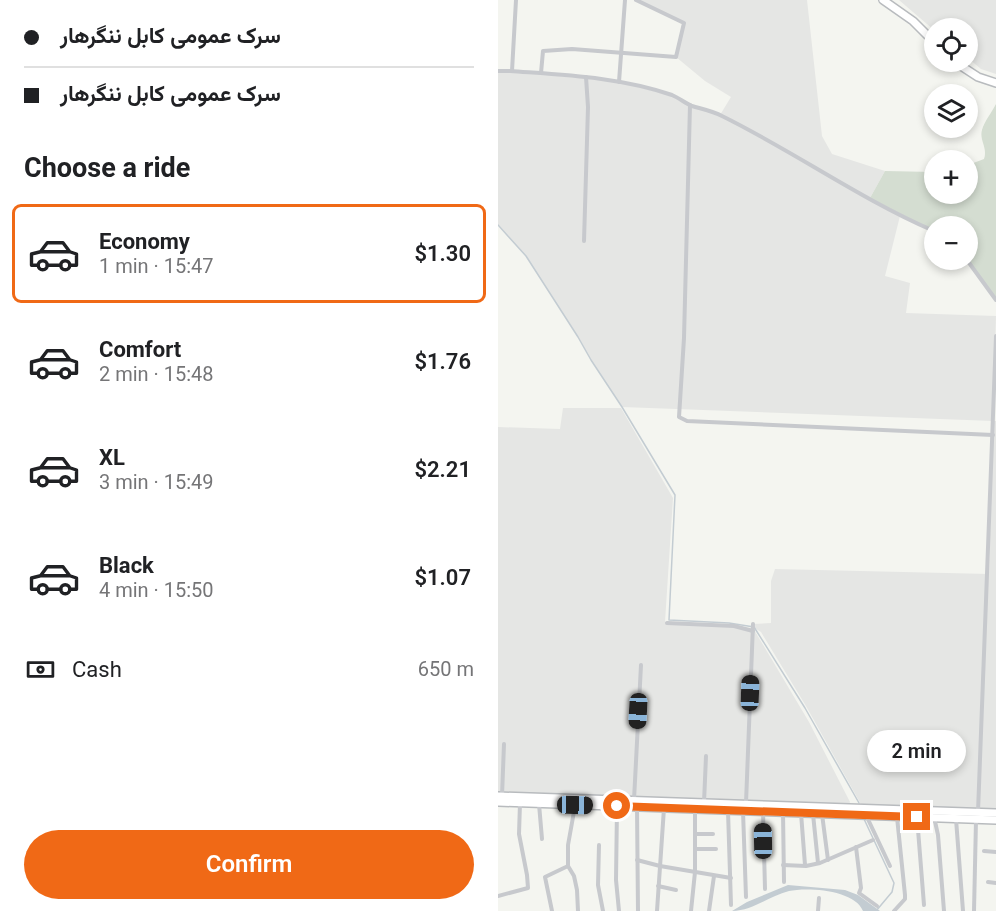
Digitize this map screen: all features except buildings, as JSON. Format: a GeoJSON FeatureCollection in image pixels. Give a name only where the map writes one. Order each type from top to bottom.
{"type":"FeatureCollection","features":[{"type":"Feature","properties":{"kind":"highway"},"geometry":{"type":"LineString","coordinates":[[883,0],[913,21],[924,32]]}},
{"type":"Feature","properties":{"kind":"highway"},"geometry":{"type":"LineString","coordinates":[[970,72],[996,83]]}},
{"type":"Feature","properties":{"kind":"highway"},"geometry":{"type":"LineString","coordinates":[[500,799],[635,804],[704,803],[763,811],[917,817],[977,817],[996,813]]}},
{"type":"Feature","properties":{"kind":"highway"},"geometry":{"type":"LineString","coordinates":[[500,799],[539,804],[617,806],[635,804],[728,810],[745,808],[977,817],[996,820]]}},
{"type":"Feature","properties":{"kind":"street"},"geometry":{"type":"LineString","coordinates":[[512,71],[516,0]]}},
{"type":"Feature","properties":{"kind":"street"},"geometry":{"type":"LineString","coordinates":[[619,82],[625,0]]}},
{"type":"Feature","properties":{"kind":"street"},"geometry":{"type":"LineString","coordinates":[[541,73],[543,51],[572,49],[620,51],[676,57],[684,23],[636,0]]}},
{"type":"Feature","properties":{"kind":"street"},"geometry":{"type":"LineString","coordinates":[[498,72],[586,77],[619,82],[673,96],[690,105],[720,115],[831,179],[924,227]]}},
{"type":"Feature","properties":{"kind":"street"},"geometry":{"type":"LineString","coordinates":[[584,241],[588,107],[586,77]]}},
{"type":"Feature","properties":{"kind":"street"},"geometry":{"type":"LineString","coordinates":[[690,105],[684,338],[679,417],[687,421],[993,435]]}},
{"type":"Feature","properties":{"kind":"street"},"geometry":{"type":"LineString","coordinates":[[974,270],[996,300]]}},
{"type":"Feature","properties":{"kind":"street"},"geometry":{"type":"LineString","coordinates":[[974,911],[996,336]]}},
{"type":"Feature","properties":{"kind":"street"},"geometry":{"type":"LineString","coordinates":[[668,623],[734,626],[753,632]]}},
{"type":"Feature","properties":{"kind":"street"},"geometry":{"type":"LineString","coordinates":[[746,897],[745,808],[753,624]]}},
{"type":"Feature","properties":{"kind":"street"},"geometry":{"type":"LineString","coordinates":[[638,911],[635,804],[640,665]]}},
{"type":"Feature","properties":{"kind":"street"},"geometry":{"type":"LineString","coordinates":[[500,799],[504,744]]}},
{"type":"Feature","properties":{"kind":"street"},"geometry":{"type":"LineString","coordinates":[[704,803],[706,756]]}},
{"type":"Feature","properties":{"kind":"street"},"geometry":{"type":"LineString","coordinates":[[498,896],[528,888],[519,834],[520,803]]}},
{"type":"Feature","properties":{"kind":"street"},"geometry":{"type":"LineString","coordinates":[[539,804],[542,839]]}},
{"type":"Feature","properties":{"kind":"street"},"geometry":{"type":"LineString","coordinates":[[575,805],[568,845],[568,866],[574,876],[578,911]]}},
{"type":"Feature","properties":{"kind":"street"},"geometry":{"type":"LineString","coordinates":[[617,806],[616,880],[619,911]]}},
{"type":"Feature","properties":{"kind":"street"},"geometry":{"type":"LineString","coordinates":[[657,911],[664,807]]}},
{"type":"Feature","properties":{"kind":"street"},"geometry":{"type":"LineString","coordinates":[[691,911],[695,872],[694,808]]}},
{"type":"Feature","properties":{"kind":"street"},"geometry":{"type":"LineString","coordinates":[[728,810],[731,904]]}},
{"type":"Feature","properties":{"kind":"street"},"geometry":{"type":"LineString","coordinates":[[763,811],[765,889]]}},
{"type":"Feature","properties":{"kind":"street"},"geometry":{"type":"LineString","coordinates":[[783,812],[784,882]]}},
{"type":"Feature","properties":{"kind":"street"},"geometry":{"type":"LineString","coordinates":[[801,812],[805,865]]}},
{"type":"Feature","properties":{"kind":"street"},"geometry":{"type":"LineString","coordinates":[[813,813],[818,863]]}},
{"type":"Feature","properties":{"kind":"street"},"geometry":{"type":"LineString","coordinates":[[822,813],[828,860]]}},
{"type":"Feature","properties":{"kind":"street"},"geometry":{"type":"LineString","coordinates":[[866,814],[890,866]]}},
{"type":"Feature","properties":{"kind":"street"},"geometry":{"type":"LineString","coordinates":[[894,911],[905,898],[897,816]]}},
{"type":"Feature","properties":{"kind":"street"},"geometry":{"type":"LineString","coordinates":[[934,816],[938,835],[944,911]]}},
{"type":"Feature","properties":{"kind":"street"},"geometry":{"type":"LineString","coordinates":[[917,817],[924,905]]}},
{"type":"Feature","properties":{"kind":"street"},"geometry":{"type":"LineString","coordinates":[[956,817],[963,911]]}},
{"type":"Feature","properties":{"kind":"street"},"geometry":{"type":"LineString","coordinates":[[695,834],[712,834]]}},
{"type":"Feature","properties":{"kind":"street"},"geometry":{"type":"LineString","coordinates":[[783,865],[818,863],[873,840]]}},
{"type":"Feature","properties":{"kind":"street"},"geometry":{"type":"LineString","coordinates":[[598,845],[598,885],[603,911]]}},
{"type":"Feature","properties":{"kind":"street"},"geometry":{"type":"LineString","coordinates":[[856,847],[861,888],[859,893],[877,906]]}},
{"type":"Feature","properties":{"kind":"street"},"geometry":{"type":"LineString","coordinates":[[695,849],[716,849]]}},
{"type":"Feature","properties":{"kind":"street"},"geometry":{"type":"LineString","coordinates":[[984,851],[996,852]]}},
{"type":"Feature","properties":{"kind":"street"},"geometry":{"type":"LineString","coordinates":[[637,860],[731,878]]}},
{"type":"Feature","properties":{"kind":"street"},"geometry":{"type":"LineString","coordinates":[[552,911],[545,877],[568,866]]}},
{"type":"Feature","properties":{"kind":"street"},"geometry":{"type":"LineString","coordinates":[[709,911],[714,876]]}},
{"type":"Feature","properties":{"kind":"street"},"geometry":{"type":"LineString","coordinates":[[988,882],[996,883]]}},
{"type":"Feature","properties":{"kind":"street"},"geometry":{"type":"LineString","coordinates":[[658,886],[676,890]]}},
{"type":"Feature","properties":{"kind":"street"},"geometry":{"type":"LineString","coordinates":[[818,911],[819,898]]}},
{"type":"Feature","properties":{"kind":"shaded area"},"geometry":{"type":"Polygon","coordinates":[[[636,0],[807,0],[822,136],[832,154],[885,171],[870,198],[900,216],[885,276],[910,283],[906,313],[996,316],[993,421],[622,407],[526,256],[498,225],[498,71],[619,82],[673,96],[690,105],[720,115],[731,97],[705,81],[676,57],[684,23],[636,0]]]}},
{"type":"Feature","properties":{"kind":"shaded area"},"geometry":{"type":"Polygon","coordinates":[[[899,0],[996,0],[996,74],[978,66],[978,18],[924,18],[924,21],[899,0]]]}},
{"type":"Feature","properties":{"kind":"shaded area"},"geometry":{"type":"Polygon","coordinates":[[[996,104],[996,300],[975,270],[978,270],[978,216],[924,216],[924,226],[870,198],[885,171],[924,172],[924,204],[978,204],[978,161],[984,159],[982,130],[996,104]]]}},
{"type":"Feature","properties":{"kind":"shaded area"},"geometry":{"type":"Polygon","coordinates":[[[563,408],[621,408],[673,498],[665,622],[753,628],[809,722],[850,802],[849,805],[498,793],[498,427],[560,429],[563,408]]]}},
{"type":"Feature","properties":{"kind":"shaded area"},"geometry":{"type":"Polygon","coordinates":[[[993,421],[996,421],[996,813],[863,808],[806,706],[761,632],[753,627],[753,624],[771,623],[771,581],[775,569],[989,574],[993,421]]]}},
{"type":"Feature","properties":{"kind":"shaded area"},"geometry":{"type":"Polygon","coordinates":[[[788,885],[845,890],[858,895],[880,911],[863,911],[851,898],[841,894],[807,889],[789,891],[747,909],[732,911],[747,902],[788,885]]]}},
{"type":"Feature","properties":{"kind":"waterway"},"geometry":{"type":"LineString","coordinates":[[498,225],[526,256],[675,495],[669,620],[729,623],[754,627],[805,708],[859,803]]}},
{"type":"Feature","properties":{"kind":"waterway"},"geometry":{"type":"LineString","coordinates":[[864,819],[894,883],[892,892],[876,911]]}},
{"type":"Feature","properties":{"kind":"route"},"geometry":{"type":"LineString","coordinates":[[617,806],[917,817]]}}]}
